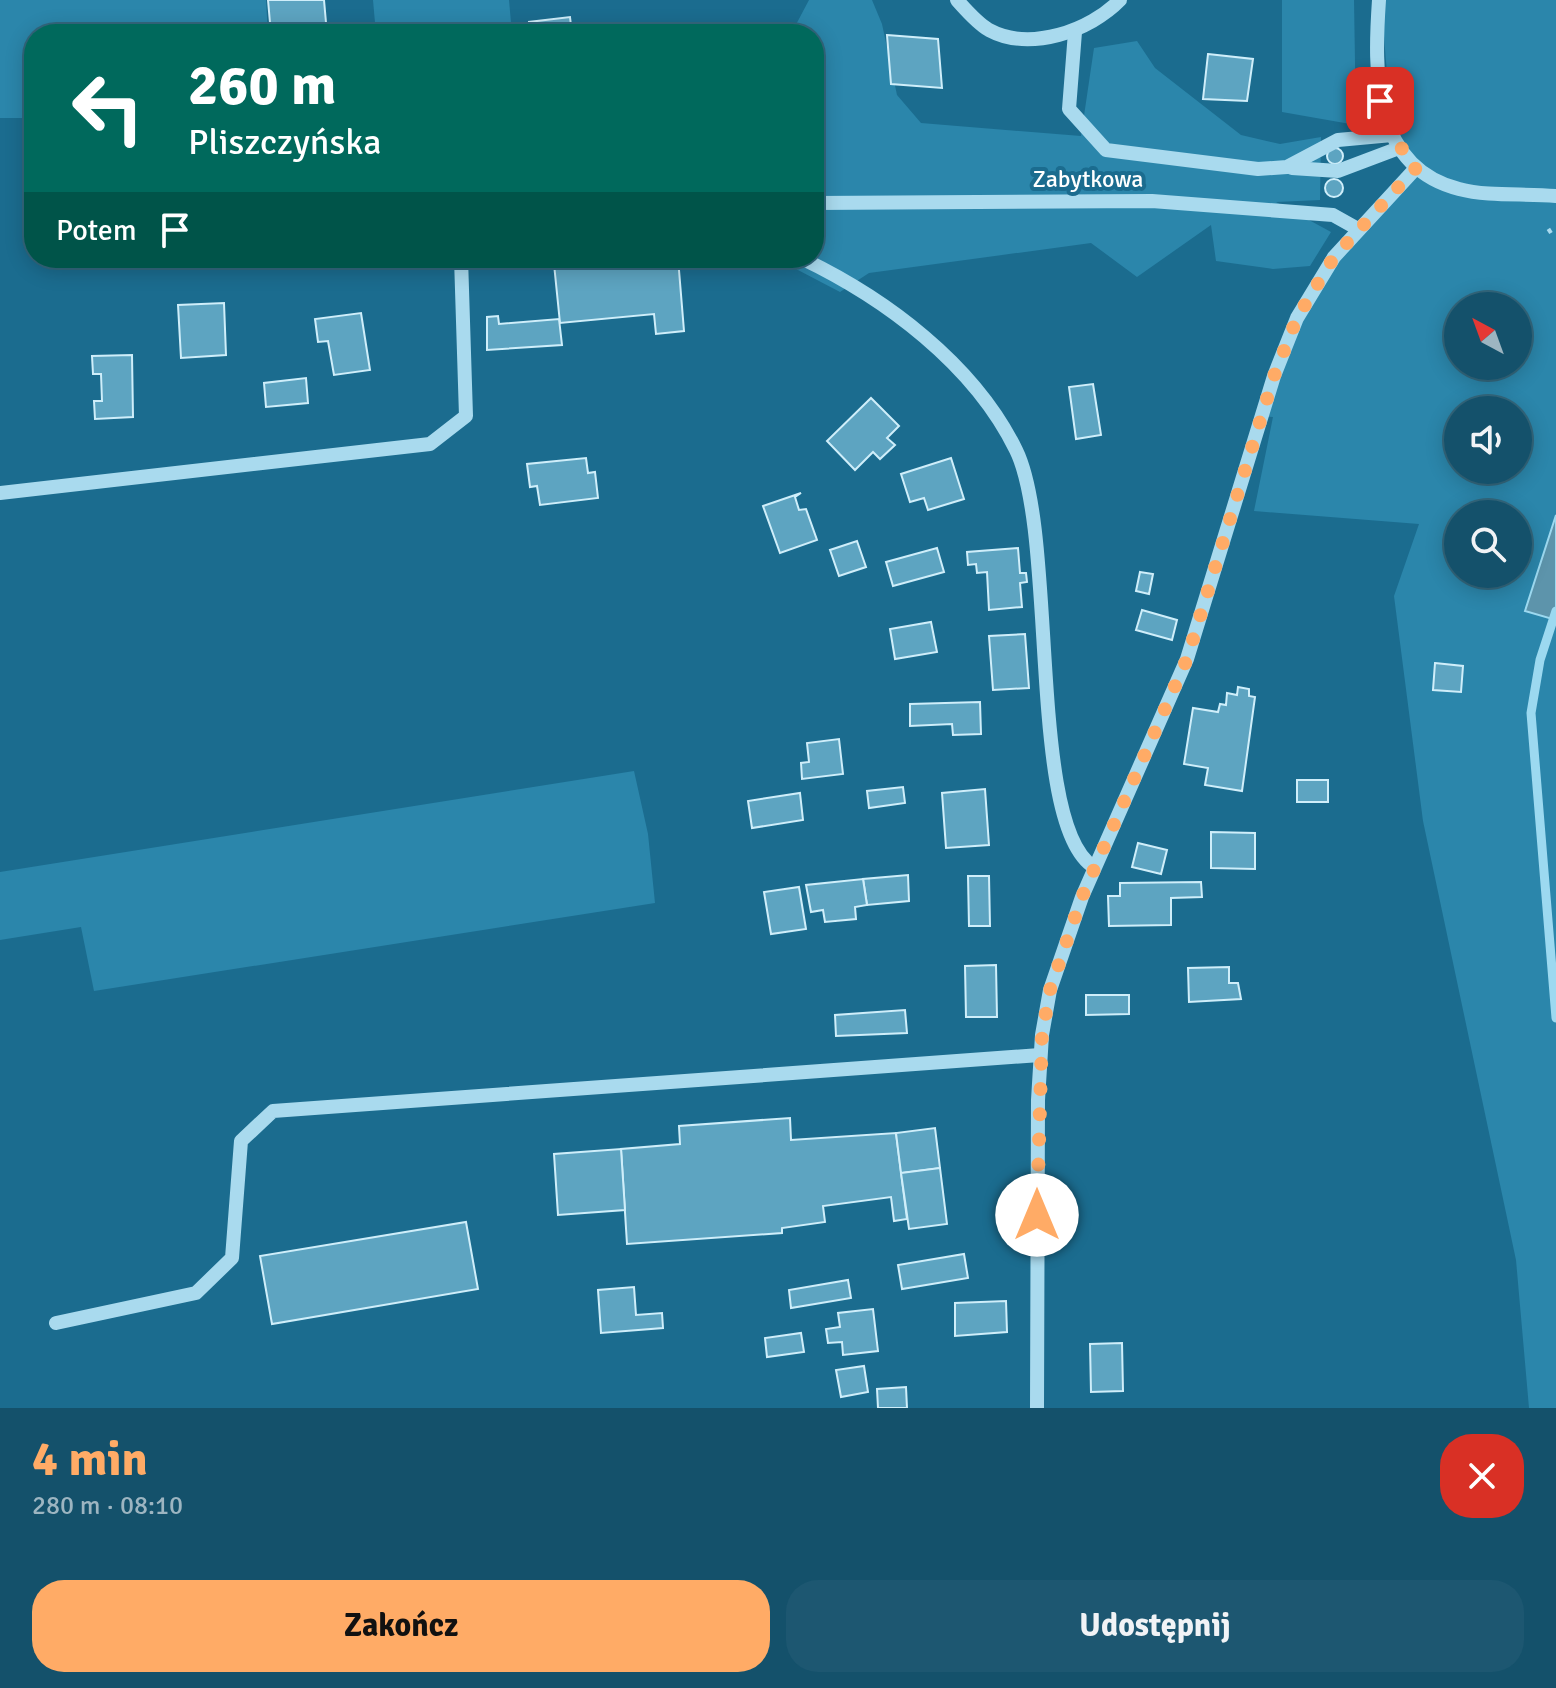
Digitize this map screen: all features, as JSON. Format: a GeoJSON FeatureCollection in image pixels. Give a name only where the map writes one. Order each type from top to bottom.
{"type":"FeatureCollection","features":[{"type":"Feature","properties":{"kind":"street"},"geometry":{"type":"LineString","coordinates":[[957,0],[989,30],[1015,38],[1075,32],[1120,0]]}},
{"type":"Feature","properties":{"kind":"street"},"geometry":{"type":"LineString","coordinates":[[1379,0],[1376,77],[1396,142],[1416,168],[1441,183],[1470,191],[1556,196]]}},
{"type":"Feature","properties":{"kind":"street"},"geometry":{"type":"LineString","coordinates":[[1075,32],[1069,109],[1106,150],[1258,169],[1287,167],[1338,171],[1396,142]]}},
{"type":"Feature","properties":{"kind":"street"},"geometry":{"type":"LineString","coordinates":[[1287,167],[1338,140],[1396,142]]}},
{"type":"Feature","properties":{"kind":"street"},"geometry":{"type":"LineString","coordinates":[[1037,1408],[1040,1055],[1050,990],[1094,867],[1187,659],[1284,348],[1321,273],[1416,168]]}},
{"type":"Feature","properties":{"kind":"street","name":"Zabytkowa"},"geometry":{"type":"LineString","coordinates":[[824,203],[1152,201],[1333,215],[1358,229]]}},
{"type":"Feature","properties":{"kind":"street"},"geometry":{"type":"LineString","coordinates":[[0,493],[430,444],[466,416],[461,268]]}},
{"type":"Feature","properties":{"kind":"street"},"geometry":{"type":"LineString","coordinates":[[818,268],[886,307],[928,340],[967,380],[1016,450],[1029,485],[1037,527],[1048,729],[1069,835],[1081,859],[1094,867]]}},
{"type":"Feature","properties":{"kind":"street"},"geometry":{"type":"LineString","coordinates":[[56,1323],[196,1293],[232,1258],[241,1141],[273,1111],[1040,1055]]}},
{"type":"Feature","properties":{"kind":"path"},"geometry":{"type":"LineString","coordinates":[[1548,232],[1556,227]]}},
{"type":"Feature","properties":{"kind":"shaded area"},"geometry":{"type":"Polygon","coordinates":[[[0,0],[266,0],[267,24],[24,24],[24,118],[0,118],[0,0]]]}},
{"type":"Feature","properties":{"kind":"shaded area"},"geometry":{"type":"Polygon","coordinates":[[[373,0],[509,0],[511,24],[375,24],[373,0]]]}},
{"type":"Feature","properties":{"kind":"shaded area"},"geometry":{"type":"Polygon","coordinates":[[[809,0],[872,0],[882,24],[897,95],[921,123],[1081,136],[1094,48],[1137,41],[1155,68],[1241,135],[1280,144],[1321,137],[1320,200],[1276,202],[1331,232],[1310,266],[1273,269],[1216,261],[1211,225],[1137,277],[1091,243],[869,273],[840,292],[794,268],[824,268],[824,24],[796,24],[809,0]]]}},
{"type":"Feature","properties":{"kind":"shaded area"},"geometry":{"type":"Polygon","coordinates":[[[1282,0],[1354,0],[1356,125],[1282,112],[1282,0]]]}},
{"type":"Feature","properties":{"kind":"shaded area"},"geometry":{"type":"Polygon","coordinates":[[[1381,0],[1556,0],[1556,515],[1525,611],[1556,620],[1556,1408],[1529,1408],[1516,1260],[1423,821],[1394,596],[1419,524],[1254,511],[1273,417],[1263,416],[1309,295],[1416,168],[1392,135],[1381,0]]]}},
{"type":"Feature","properties":{"kind":"shaded area"},"geometry":{"type":"Polygon","coordinates":[[[1556,515],[1556,620],[1525,611],[1556,515]]]}},
{"type":"Feature","properties":{"kind":"shaded area"},"geometry":{"type":"Polygon","coordinates":[[[634,771],[648,834],[655,903],[94,991],[81,927],[0,940],[0,872],[634,771]]]}},
{"type":"Feature","properties":{"kind":"building"},"geometry":{"type":"Polygon","coordinates":[[[268,0],[324,0],[326,24],[270,24],[268,0]]]}},
{"type":"Feature","properties":{"kind":"building"},"geometry":{"type":"Polygon","coordinates":[[[570,17],[571,24],[529,24],[570,17]]]}},
{"type":"Feature","properties":{"kind":"building"},"geometry":{"type":"Polygon","coordinates":[[[887,35],[938,39],[942,88],[891,84],[887,35]]]}},
{"type":"Feature","properties":{"kind":"building"},"geometry":{"type":"Polygon","coordinates":[[[1208,54],[1253,59],[1247,101],[1203,99],[1208,54]]]}},
{"type":"Feature","properties":{"kind":"building"},"geometry":{"type":"Polygon","coordinates":[[[1335,148],[1343,156],[1335,164],[1327,156],[1335,148]]]}},
{"type":"Feature","properties":{"kind":"building"},"geometry":{"type":"Polygon","coordinates":[[[1334,179],[1343,188],[1334,197],[1325,188],[1334,179]]]}},
{"type":"Feature","properties":{"kind":"building"},"geometry":{"type":"Polygon","coordinates":[[[554,268],[679,268],[684,331],[656,334],[654,314],[560,323],[554,268]]]}},
{"type":"Feature","properties":{"kind":"building"},"geometry":{"type":"Polygon","coordinates":[[[224,303],[226,355],[181,358],[178,305],[224,303]]]}},
{"type":"Feature","properties":{"kind":"building"},"geometry":{"type":"Polygon","coordinates":[[[361,313],[370,370],[334,375],[328,341],[318,342],[315,319],[361,313]]]}},
{"type":"Feature","properties":{"kind":"building"},"geometry":{"type":"Polygon","coordinates":[[[498,316],[499,324],[559,319],[562,345],[487,350],[487,317],[498,316]]]}},
{"type":"Feature","properties":{"kind":"building"},"geometry":{"type":"Polygon","coordinates":[[[132,355],[133,417],[95,419],[94,401],[102,401],[101,374],[93,374],[92,356],[132,355]]]}},
{"type":"Feature","properties":{"kind":"building"},"geometry":{"type":"Polygon","coordinates":[[[306,378],[308,403],[266,407],[264,383],[306,378]]]}},
{"type":"Feature","properties":{"kind":"building"},"geometry":{"type":"Polygon","coordinates":[[[1093,384],[1101,435],[1076,439],[1069,387],[1093,384]]]}},
{"type":"Feature","properties":{"kind":"building"},"geometry":{"type":"Polygon","coordinates":[[[871,398],[899,426],[887,438],[895,445],[880,459],[873,452],[855,470],[827,441],[871,398]]]}},
{"type":"Feature","properties":{"kind":"building"},"geometry":{"type":"Polygon","coordinates":[[[586,458],[588,473],[595,472],[598,498],[540,505],[537,486],[530,487],[527,464],[586,458]]]}},
{"type":"Feature","properties":{"kind":"building"},"geometry":{"type":"Polygon","coordinates":[[[951,458],[964,499],[928,510],[924,498],[910,502],[901,474],[951,458]]]}},
{"type":"Feature","properties":{"kind":"building"},"geometry":{"type":"Polygon","coordinates":[[[801,493],[795,497],[799,510],[806,509],[817,540],[780,553],[763,506],[801,493]]]}},
{"type":"Feature","properties":{"kind":"building"},"geometry":{"type":"Polygon","coordinates":[[[857,541],[866,567],[839,576],[830,550],[857,541]]]}},
{"type":"Feature","properties":{"kind":"building"},"geometry":{"type":"Polygon","coordinates":[[[937,548],[944,572],[893,586],[886,562],[937,548]]]}},
{"type":"Feature","properties":{"kind":"building"},"geometry":{"type":"Polygon","coordinates":[[[1018,548],[1020,573],[1026,573],[1027,582],[1020,583],[1022,607],[989,610],[987,572],[977,573],[976,564],[968,565],[967,552],[1018,548]]]}},
{"type":"Feature","properties":{"kind":"building"},"geometry":{"type":"Polygon","coordinates":[[[1140,572],[1153,574],[1149,594],[1136,591],[1140,572]]]}},
{"type":"Feature","properties":{"kind":"building"},"geometry":{"type":"Polygon","coordinates":[[[1142,610],[1177,620],[1172,640],[1136,630],[1142,610]]]}},
{"type":"Feature","properties":{"kind":"building"},"geometry":{"type":"Polygon","coordinates":[[[931,622],[937,652],[895,659],[890,629],[931,622]]]}},
{"type":"Feature","properties":{"kind":"building"},"geometry":{"type":"Polygon","coordinates":[[[1025,634],[1029,688],[993,690],[989,636],[1025,634]]]}},
{"type":"Feature","properties":{"kind":"building"},"geometry":{"type":"Polygon","coordinates":[[[1435,663],[1463,666],[1461,692],[1433,690],[1435,663]]]}},
{"type":"Feature","properties":{"kind":"building"},"geometry":{"type":"Polygon","coordinates":[[[1238,687],[1249,689],[1249,696],[1255,697],[1242,791],[1205,785],[1208,768],[1184,764],[1193,708],[1218,712],[1220,704],[1226,705],[1227,693],[1237,695],[1238,687]]]}},
{"type":"Feature","properties":{"kind":"building"},"geometry":{"type":"Polygon","coordinates":[[[980,702],[981,734],[953,735],[952,724],[910,726],[910,704],[980,702]]]}},
{"type":"Feature","properties":{"kind":"building"},"geometry":{"type":"Polygon","coordinates":[[[839,739],[843,774],[802,779],[801,763],[809,762],[807,743],[839,739]]]}},
{"type":"Feature","properties":{"kind":"building"},"geometry":{"type":"Polygon","coordinates":[[[1297,780],[1328,780],[1328,802],[1297,802],[1297,780]]]}},
{"type":"Feature","properties":{"kind":"building"},"geometry":{"type":"Polygon","coordinates":[[[903,787],[905,803],[869,808],[867,791],[903,787]]]}},
{"type":"Feature","properties":{"kind":"building"},"geometry":{"type":"Polygon","coordinates":[[[985,789],[989,845],[946,848],[942,793],[985,789]]]}},
{"type":"Feature","properties":{"kind":"building"},"geometry":{"type":"Polygon","coordinates":[[[800,793],[803,820],[752,828],[748,801],[800,793]]]}},
{"type":"Feature","properties":{"kind":"building"},"geometry":{"type":"Polygon","coordinates":[[[1211,832],[1255,833],[1255,869],[1211,868],[1211,832]]]}},
{"type":"Feature","properties":{"kind":"building"},"geometry":{"type":"Polygon","coordinates":[[[1138,843],[1167,850],[1161,874],[1132,867],[1138,843]]]}},
{"type":"Feature","properties":{"kind":"building"},"geometry":{"type":"Polygon","coordinates":[[[908,875],[909,901],[867,905],[863,879],[908,875]]]}},
{"type":"Feature","properties":{"kind":"building"},"geometry":{"type":"Polygon","coordinates":[[[968,876],[989,876],[990,926],[969,926],[968,876]]]}},
{"type":"Feature","properties":{"kind":"building"},"geometry":{"type":"Polygon","coordinates":[[[863,879],[867,905],[855,907],[856,919],[825,922],[823,910],[811,912],[806,885],[863,879]]]}},
{"type":"Feature","properties":{"kind":"building"},"geometry":{"type":"Polygon","coordinates":[[[1201,882],[1202,897],[1171,898],[1171,925],[1109,926],[1108,896],[1120,896],[1120,883],[1201,882]]]}},
{"type":"Feature","properties":{"kind":"building"},"geometry":{"type":"Polygon","coordinates":[[[799,887],[806,929],[771,934],[764,892],[799,887]]]}},
{"type":"Feature","properties":{"kind":"building"},"geometry":{"type":"Polygon","coordinates":[[[996,965],[997,1017],[966,1017],[965,966],[996,965]]]}},
{"type":"Feature","properties":{"kind":"building"},"geometry":{"type":"Polygon","coordinates":[[[1229,967],[1229,983],[1238,983],[1241,999],[1189,1002],[1188,968],[1229,967]]]}},
{"type":"Feature","properties":{"kind":"building"},"geometry":{"type":"Polygon","coordinates":[[[1086,995],[1129,995],[1129,1014],[1086,1015],[1086,995]]]}},
{"type":"Feature","properties":{"kind":"building"},"geometry":{"type":"Polygon","coordinates":[[[905,1010],[907,1033],[836,1036],[835,1015],[905,1010]]]}},
{"type":"Feature","properties":{"kind":"building"},"geometry":{"type":"Polygon","coordinates":[[[790,1118],[791,1140],[896,1133],[907,1219],[894,1221],[891,1197],[823,1206],[825,1222],[782,1228],[782,1233],[627,1244],[621,1149],[680,1144],[679,1126],[790,1118]]]}},
{"type":"Feature","properties":{"kind":"building"},"geometry":{"type":"Polygon","coordinates":[[[935,1128],[940,1168],[901,1173],[896,1133],[935,1128]]]}},
{"type":"Feature","properties":{"kind":"building"},"geometry":{"type":"Polygon","coordinates":[[[621,1149],[625,1210],[558,1215],[554,1154],[621,1149]]]}},
{"type":"Feature","properties":{"kind":"building"},"geometry":{"type":"Polygon","coordinates":[[[940,1168],[947,1224],[909,1229],[901,1173],[940,1168]]]}},
{"type":"Feature","properties":{"kind":"building"},"geometry":{"type":"Polygon","coordinates":[[[466,1222],[478,1289],[272,1324],[260,1256],[466,1222]]]}},
{"type":"Feature","properties":{"kind":"building"},"geometry":{"type":"Polygon","coordinates":[[[964,1254],[968,1278],[902,1289],[898,1265],[964,1254]]]}},
{"type":"Feature","properties":{"kind":"building"},"geometry":{"type":"Polygon","coordinates":[[[848,1280],[851,1298],[791,1308],[789,1290],[848,1280]]]}},
{"type":"Feature","properties":{"kind":"building"},"geometry":{"type":"Polygon","coordinates":[[[634,1287],[636,1315],[662,1313],[663,1328],[601,1333],[598,1290],[634,1287]]]}},
{"type":"Feature","properties":{"kind":"building"},"geometry":{"type":"Polygon","coordinates":[[[1006,1301],[1007,1332],[955,1336],[955,1303],[1006,1301]]]}},
{"type":"Feature","properties":{"kind":"building"},"geometry":{"type":"Polygon","coordinates":[[[873,1309],[878,1351],[843,1355],[842,1342],[828,1343],[826,1329],[840,1327],[838,1313],[873,1309]]]}},
{"type":"Feature","properties":{"kind":"building"},"geometry":{"type":"Polygon","coordinates":[[[801,1333],[804,1352],[767,1357],[765,1338],[801,1333]]]}},
{"type":"Feature","properties":{"kind":"building"},"geometry":{"type":"Polygon","coordinates":[[[1122,1343],[1123,1391],[1091,1392],[1090,1344],[1122,1343]]]}},
{"type":"Feature","properties":{"kind":"building"},"geometry":{"type":"Polygon","coordinates":[[[864,1366],[868,1392],[841,1397],[836,1370],[864,1366]]]}},
{"type":"Feature","properties":{"kind":"building"},"geometry":{"type":"Polygon","coordinates":[[[906,1387],[907,1408],[878,1408],[877,1389],[906,1387]]]}},
{"type":"Feature","properties":{"kind":"waterway"},"geometry":{"type":"LineString","coordinates":[[1556,611],[1540,660],[1531,713],[1556,1018]]}},
{"type":"Feature","properties":{"kind":"route"},"geometry":{"type":"LineString","coordinates":[[1037,1215],[1042,1035],[1050,990],[1082,897],[1187,659],[1208,599],[1274,376],[1297,318],[1321,273],[1416,168],[1405,157],[1392,135],[1380,101]]}}]}
